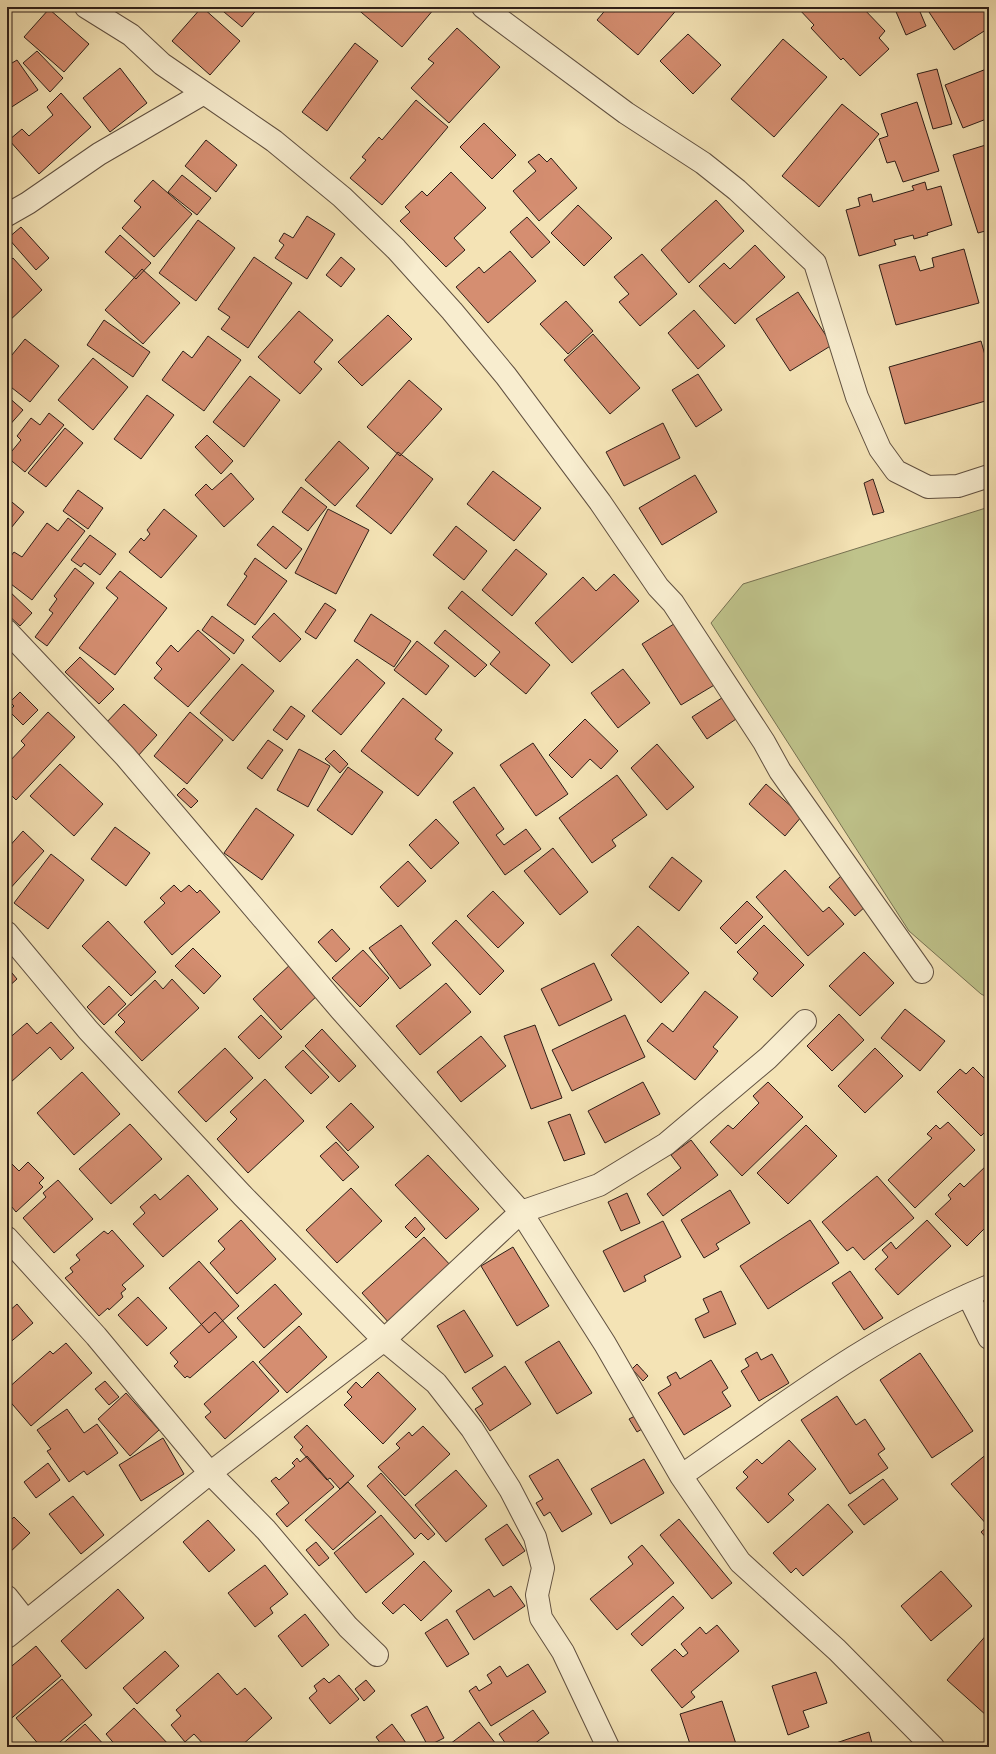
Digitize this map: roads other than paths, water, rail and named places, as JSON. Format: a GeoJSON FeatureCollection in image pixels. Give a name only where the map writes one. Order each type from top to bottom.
{"type":"FeatureCollection","features":[{"type":"Feature","properties":{"kind":"street"},"geometry":{"type":"LineString","coordinates":[[86,7],[131,35],[162,64],[274,141],[342,197],[396,249],[452,311],[506,376],[600,502],[658,587],[673,603],[764,742],[780,771],[922,972]]}},
{"type":"Feature","properties":{"kind":"street"},"geometry":{"type":"LineString","coordinates":[[483,7],[626,113],[703,163],[736,190],[815,262],[857,397],[880,449],[896,471],[928,487],[958,486],[989,476]]}},
{"type":"Feature","properties":{"kind":"street"},"geometry":{"type":"LineString","coordinates":[[7,215],[28,203],[99,154],[204,93]]}},
{"type":"Feature","properties":{"kind":"street"},"geometry":{"type":"LineString","coordinates":[[7,631],[125,756],[340,1009],[521,1212],[605,1344],[681,1476],[740,1562],[836,1650],[933,1747]]}},
{"type":"Feature","properties":{"kind":"street"},"geometry":{"type":"LineString","coordinates":[[7,933],[88,1030],[220,1172],[384,1340],[436,1382],[472,1429],[510,1489],[535,1537],[542,1568],[536,1595],[541,1618],[563,1652],[608,1747]]}},
{"type":"Feature","properties":{"kind":"street"},"geometry":{"type":"LineString","coordinates":[[7,1637],[210,1473],[384,1340],[521,1212],[600,1185],[666,1144],[768,1058],[805,1021]]}},
{"type":"Feature","properties":{"kind":"street"},"geometry":{"type":"LineString","coordinates":[[7,1238],[96,1336],[210,1473],[266,1530],[344,1621],[377,1655]]}},
{"type":"Feature","properties":{"kind":"street"},"geometry":{"type":"LineString","coordinates":[[681,1476],[846,1361],[924,1316],[968,1294],[989,1286]]}},
{"type":"Feature","properties":{"kind":"street"},"geometry":{"type":"LineString","coordinates":[[968,1294],[989,1338]]}},
{"type":"Feature","properties":{"kind":"street"},"geometry":{"type":"LineString","coordinates":[[7,1597],[26,1621]]}}]}
